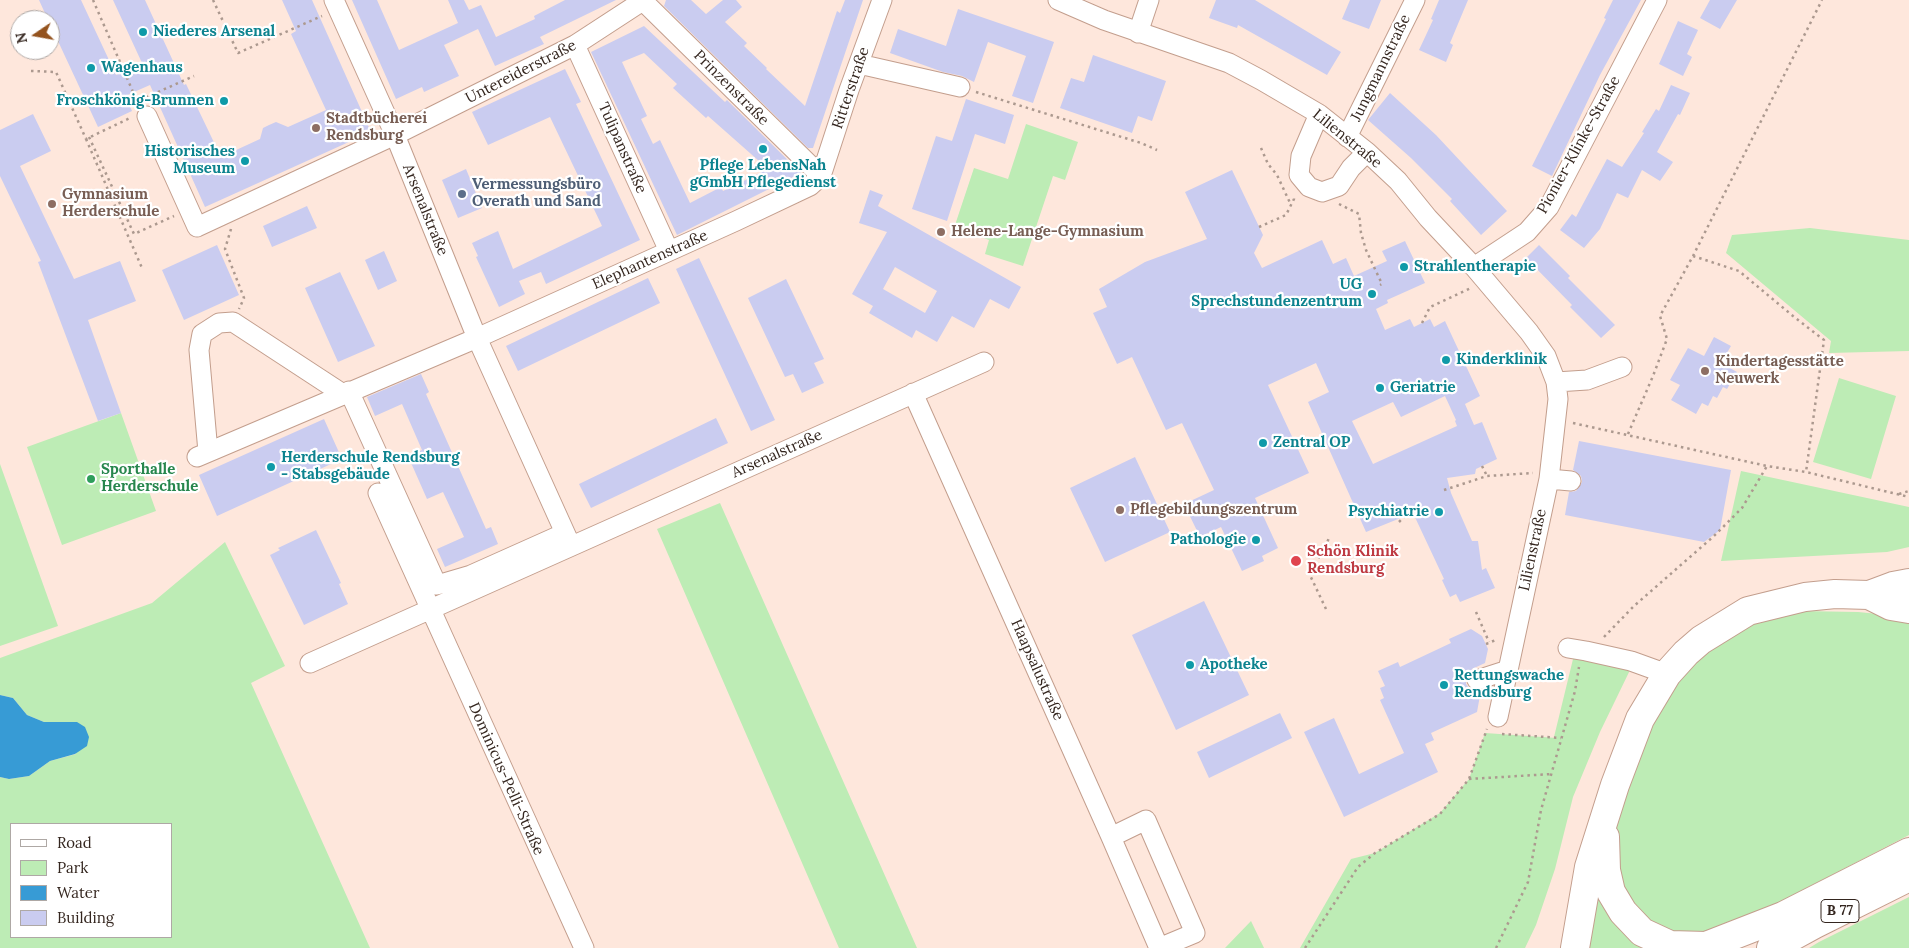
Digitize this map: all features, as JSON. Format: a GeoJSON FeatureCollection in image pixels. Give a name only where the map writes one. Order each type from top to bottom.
{"type":"FeatureCollection","features":[{"type":"Feature","properties":{"kind":"highway"},"geometry":{"type":"LineString","coordinates":[[1575,948],[1589,867],[1595,844],[1605,820],[1626,753],[1640,719],[1666,674],[1686,652],[1701,640],[1748,611],[1805,597],[1835,594],[1869,595],[1892,586],[1909,583]]}},
{"type":"Feature","properties":{"kind":"highway"},"geometry":{"type":"LineString","coordinates":[[1869,595],[1891,606],[1909,609]]}},
{"type":"Feature","properties":{"kind":"highway"},"geometry":{"type":"LineString","coordinates":[[1605,820],[1606,870],[1611,892],[1623,912],[1642,932],[1670,945],[1706,946],[1783,916]]}},
{"type":"Feature","properties":{"kind":"highway","name":"B 77"},"geometry":{"type":"LineString","coordinates":[[1733,948],[1783,916],[1909,852]]}},
{"type":"Feature","properties":{"kind":"highway","name":"B 77"},"geometry":{"type":"LineString","coordinates":[[1771,948],[1909,877]]}},
{"type":"Feature","properties":{"kind":"street","name":"Untereiderstraße"},"geometry":{"type":"LineString","coordinates":[[189,209],[197,227],[238,209],[395,135],[576,45],[643,0]]}},
{"type":"Feature","properties":{"kind":"street","name":"Prinzenstraße"},"geometry":{"type":"LineString","coordinates":[[643,0],[821,176]]}},
{"type":"Feature","properties":{"kind":"street","name":"Ritterstraße"},"geometry":{"type":"LineString","coordinates":[[821,176],[858,64],[882,0]]}},
{"type":"Feature","properties":{"kind":"street","name":"Lilienstraße"},"geometry":{"type":"LineString","coordinates":[[1058,0],[1104,20],[1229,63],[1320,114],[1367,152],[1398,182],[1428,218],[1474,267],[1529,332],[1546,356],[1556,382],[1558,399],[1549,475],[1495,728]]}},
{"type":"Feature","properties":{"kind":"street"},"geometry":{"type":"LineString","coordinates":[[1138,32],[1149,0]]}},
{"type":"Feature","properties":{"kind":"street","name":"Jungmannstraße"},"geometry":{"type":"LineString","coordinates":[[1347,137],[1415,0]]}},
{"type":"Feature","properties":{"kind":"street","name":"Pionier-Klinke-Straße"},"geometry":{"type":"LineString","coordinates":[[1474,267],[1527,232],[1549,207],[1657,0]]}},
{"type":"Feature","properties":{"kind":"street","name":"Arsenalstraße"},"geometry":{"type":"LineString","coordinates":[[336,5],[395,135],[477,338],[568,539]]}},
{"type":"Feature","properties":{"kind":"street","name":"Tulipanstraße"},"geometry":{"type":"LineString","coordinates":[[576,45],[669,251]]}},
{"type":"Feature","properties":{"kind":"street"},"geometry":{"type":"LineString","coordinates":[[858,64],[960,87]]}},
{"type":"Feature","properties":{"kind":"street"},"geometry":{"type":"LineString","coordinates":[[143,109],[189,209]]}},
{"type":"Feature","properties":{"kind":"street"},"geometry":{"type":"LineString","coordinates":[[1320,114],[1301,156],[1299,175],[1309,187],[1322,192],[1339,186],[1351,168],[1367,152]]}},
{"type":"Feature","properties":{"kind":"street","name":"Elephantenstraße"},"geometry":{"type":"LineString","coordinates":[[477,338],[736,221],[810,186],[821,176]]}},
{"type":"Feature","properties":{"kind":"street"},"geometry":{"type":"LineString","coordinates":[[477,338],[346,393],[202,455],[199,350],[202,334],[219,322],[233,322],[346,393],[437,585],[471,575],[568,539]]}},
{"type":"Feature","properties":{"kind":"street","name":"Arsenalstraße"},"geometry":{"type":"LineString","coordinates":[[310,663],[430,610],[568,539],[984,362]]}},
{"type":"Feature","properties":{"kind":"street"},"geometry":{"type":"LineString","coordinates":[[1556,382],[1587,380],[1622,367]]}},
{"type":"Feature","properties":{"kind":"street","name":"Haapsalustraße"},"geometry":{"type":"LineString","coordinates":[[913,393],[1111,837],[1158,948]]}},
{"type":"Feature","properties":{"kind":"street"},"geometry":{"type":"LineString","coordinates":[[1549,475],[1571,482]]}},
{"type":"Feature","properties":{"kind":"street","name":"Dominicus-Pelli-Straße"},"geometry":{"type":"LineString","coordinates":[[378,493],[584,948]]}},
{"type":"Feature","properties":{"kind":"street"},"geometry":{"type":"LineString","coordinates":[[1577,650],[1631,661],[1666,674]]}},
{"type":"Feature","properties":{"kind":"street"},"geometry":{"type":"LineString","coordinates":[[1477,680],[1508,670]]}},
{"type":"Feature","properties":{"kind":"street"},"geometry":{"type":"LineString","coordinates":[[1111,837],[1146,820],[1195,933],[1158,948]]}},
{"type":"Feature","properties":{"kind":"path"},"geometry":{"type":"LineString","coordinates":[[93,0],[143,109]]}},
{"type":"Feature","properties":{"kind":"path"},"geometry":{"type":"LineString","coordinates":[[214,0],[238,53],[336,5]]}},
{"type":"Feature","properties":{"kind":"path"},"geometry":{"type":"LineString","coordinates":[[1628,434],[1667,339],[1660,316],[1693,256],[1822,0]]}},
{"type":"Feature","properties":{"kind":"path"},"geometry":{"type":"LineString","coordinates":[[31,71],[56,72],[134,234],[189,209]]}},
{"type":"Feature","properties":{"kind":"path"},"geometry":{"type":"LineString","coordinates":[[88,138],[143,109],[194,76]]}},
{"type":"Feature","properties":{"kind":"path"},"geometry":{"type":"LineString","coordinates":[[960,87],[1141,143],[1157,150]]}},
{"type":"Feature","properties":{"kind":"path"},"geometry":{"type":"LineString","coordinates":[[88,138],[142,268]]}},
{"type":"Feature","properties":{"kind":"path"},"geometry":{"type":"LineString","coordinates":[[1261,148],[1268,164],[1277,175],[1291,205]]}},
{"type":"Feature","properties":{"kind":"path"},"geometry":{"type":"LineString","coordinates":[[1294,199],[1300,198]]}},
{"type":"Feature","properties":{"kind":"path"},"geometry":{"type":"LineString","coordinates":[[1336,202],[1359,214],[1361,233],[1366,250],[1382,284],[1380,285]]}},
{"type":"Feature","properties":{"kind":"path"},"geometry":{"type":"LineString","coordinates":[[233,322],[244,298],[225,249],[238,209]]}},
{"type":"Feature","properties":{"kind":"path"},"geometry":{"type":"LineString","coordinates":[[1693,256],[1739,271],[1824,340],[1806,472]]}},
{"type":"Feature","properties":{"kind":"path"},"geometry":{"type":"LineString","coordinates":[[1422,323],[1430,307],[1486,282]]}},
{"type":"Feature","properties":{"kind":"path"},"geometry":{"type":"LineString","coordinates":[[1556,421],[1571,422],[1767,466],[1806,472],[1909,497]]}},
{"type":"Feature","properties":{"kind":"path"},"geometry":{"type":"LineString","coordinates":[[1482,466],[1486,476]]}},
{"type":"Feature","properties":{"kind":"path"},"geometry":{"type":"LineString","coordinates":[[1496,948],[1528,882],[1541,810],[1575,690],[1580,662],[1577,650],[1596,645],[1634,606],[1714,536],[1742,508],[1767,466]]}},
{"type":"Feature","properties":{"kind":"path"},"geometry":{"type":"LineString","coordinates":[[1444,490],[1486,476],[1549,475]]}},
{"type":"Feature","properties":{"kind":"path"},"geometry":{"type":"LineString","coordinates":[[1898,494],[1909,491]]}},
{"type":"Feature","properties":{"kind":"path"},"geometry":{"type":"LineString","coordinates":[[1399,522],[1410,511],[1418,508]]}},
{"type":"Feature","properties":{"kind":"path"},"geometry":{"type":"LineString","coordinates":[[1326,610],[1308,571],[1325,550],[1329,537]]}},
{"type":"Feature","properties":{"kind":"path"},"geometry":{"type":"LineString","coordinates":[[1476,612],[1489,642]]}},
{"type":"Feature","properties":{"kind":"path"},"geometry":{"type":"LineString","coordinates":[[1305,948],[1358,867],[1374,853],[1440,814],[1469,779],[1488,726],[1561,738]]}},
{"type":"Feature","properties":{"kind":"path"},"geometry":{"type":"LineString","coordinates":[[1485,733],[1495,728]]}},
{"type":"Feature","properties":{"kind":"path"},"geometry":{"type":"LineString","coordinates":[[1469,779],[1552,774]]}},
{"type":"Feature","properties":{"kind":"green space"},"geometry":{"type":"Polygon","coordinates":[[[1026,124],[1078,142],[1065,180],[1053,176],[1023,266],[985,254],[989,240],[954,228],[974,168],[1008,179],[1026,124]]]}},
{"type":"Feature","properties":{"kind":"green space"},"geometry":{"type":"Polygon","coordinates":[[[1810,228],[1909,240],[1909,351],[1829,353],[1831,341],[1726,253],[1732,235],[1810,228]]]}},
{"type":"Feature","properties":{"kind":"green space"},"geometry":{"type":"Polygon","coordinates":[[[1839,378],[1896,396],[1871,479],[1813,462],[1839,378]]]}},
{"type":"Feature","properties":{"kind":"green space","name":"Sporthalle Herderschule"},"geometry":{"type":"Polygon","coordinates":[[[121,413],[156,511],[62,545],[27,447],[121,413]]]}},
{"type":"Feature","properties":{"kind":"green space"},"geometry":{"type":"Polygon","coordinates":[[[0,464],[58,626],[0,646],[0,464]]]}},
{"type":"Feature","properties":{"kind":"green space"},"geometry":{"type":"Polygon","coordinates":[[[1741,471],[1909,507],[1909,547],[1887,552],[1721,561],[1741,471]]]}},
{"type":"Feature","properties":{"kind":"green space"},"geometry":{"type":"Polygon","coordinates":[[[720,503],[917,948],[839,948],[657,529],[720,503]]]}},
{"type":"Feature","properties":{"kind":"green space"},"geometry":{"type":"Polygon","coordinates":[[[225,542],[285,666],[251,683],[370,948],[0,948],[0,777],[9,779],[29,776],[50,761],[76,754],[77,722],[44,722],[27,715],[13,698],[0,695],[0,658],[152,603],[225,542]]]}},
{"type":"Feature","properties":{"kind":"green space"},"geometry":{"type":"Polygon","coordinates":[[[1801,611],[1858,612],[1909,617],[1909,835],[1791,896],[1739,926],[1672,939],[1621,897],[1614,838],[1620,804],[1659,703],[1698,655],[1745,626],[1801,611]]]}},
{"type":"Feature","properties":{"kind":"green space"},"geometry":{"type":"Polygon","coordinates":[[[1574,655],[1631,668],[1600,732],[1573,797],[1555,869],[1536,925],[1525,948],[1300,948],[1351,859],[1375,853],[1440,813],[1469,779],[1485,733],[1557,738],[1554,737],[1574,655]]]}},
{"type":"Feature","properties":{"kind":"green space"},"geometry":{"type":"Polygon","coordinates":[[[1593,868],[1660,948],[1580,948],[1593,868]]]}},
{"type":"Feature","properties":{"kind":"green space"},"geometry":{"type":"Polygon","coordinates":[[[1909,897],[1909,948],[1809,948],[1819,942],[1909,897]]]}},
{"type":"Feature","properties":{"kind":"green space"},"geometry":{"type":"Polygon","coordinates":[[[1251,921],[1264,948],[1225,948],[1251,921]]]}},
{"type":"Feature","properties":{"kind":"water"},"geometry":{"type":"Polygon","coordinates":[[[0,695],[13,698],[27,715],[44,722],[77,722],[85,727],[89,737],[87,746],[75,754],[50,761],[29,776],[9,779],[0,777],[0,695]]]}},
{"type":"Feature","properties":{"kind":"building"},"geometry":{"type":"Polygon","coordinates":[[[39,0],[81,0],[116,75],[142,63],[113,0],[145,0],[184,85],[186,84],[221,157],[260,139],[263,128],[269,125],[276,122],[288,127],[326,110],[291,34],[296,31],[282,0],[312,0],[371,132],[205,207],[150,85],[125,96],[132,111],[98,127],[60,45],[60,10],[44,10],[39,0]]]}},
{"type":"Feature","properties":{"kind":"building"},"geometry":{"type":"Polygon","coordinates":[[[352,0],[377,0],[399,50],[458,23],[448,0],[464,0],[469,10],[481,5],[496,37],[535,19],[534,16],[565,0],[616,0],[540,37],[544,44],[495,66],[478,29],[444,45],[459,76],[424,92],[422,87],[396,99],[352,0]]]}},
{"type":"Feature","properties":{"kind":"building"},"geometry":{"type":"Polygon","coordinates":[[[666,0],[691,0],[706,14],[723,0],[736,0],[742,7],[725,22],[747,43],[744,46],[805,106],[837,11],[840,13],[845,0],[863,0],[813,148],[808,148],[664,6],[666,0]]]}},
{"type":"Feature","properties":{"kind":"building"},"geometry":{"type":"Polygon","coordinates":[[[1216,0],[1255,0],[1341,52],[1327,75],[1238,25],[1237,28],[1209,18],[1216,0]]]}},
{"type":"Feature","properties":{"kind":"building"},"geometry":{"type":"Polygon","coordinates":[[[1350,0],[1381,0],[1369,29],[1342,19],[1350,0]]]}},
{"type":"Feature","properties":{"kind":"building"},"geometry":{"type":"Polygon","coordinates":[[[1439,0],[1468,0],[1450,43],[1453,45],[1446,62],[1419,50],[1433,20],[1431,19],[1439,0]]]}},
{"type":"Feature","properties":{"kind":"building"},"geometry":{"type":"Polygon","coordinates":[[[1613,0],[1641,0],[1600,75],[1552,176],[1532,166],[1606,19],[1604,18],[1613,0]]]}},
{"type":"Feature","properties":{"kind":"building"},"geometry":{"type":"Polygon","coordinates":[[[1710,0],[1737,0],[1720,29],[1700,18],[1710,0]]]}},
{"type":"Feature","properties":{"kind":"building"},"geometry":{"type":"Polygon","coordinates":[[[958,9],[1054,42],[1033,103],[1012,96],[1026,56],[988,42],[974,82],[962,76],[943,72],[890,53],[898,29],[946,46],[958,9]]]}},
{"type":"Feature","properties":{"kind":"building"},"geometry":{"type":"Polygon","coordinates":[[[1678,21],[1698,30],[1687,54],[1692,57],[1683,76],[1659,64],[1678,21]]]}},
{"type":"Feature","properties":{"kind":"building"},"geometry":{"type":"Polygon","coordinates":[[[644,26],[725,102],[727,100],[801,173],[677,235],[591,52],[644,26]],[[644,53],[622,62],[647,116],[641,119],[653,144],[660,140],[690,203],[721,187],[723,191],[768,169],[673,88],[677,84],[644,53]]]}},
{"type":"Feature","properties":{"kind":"building"},"geometry":{"type":"Polygon","coordinates":[[[1093,55],[1166,81],[1152,121],[1138,116],[1132,133],[1060,108],[1071,78],[1084,82],[1093,55]]]}},
{"type":"Feature","properties":{"kind":"building"},"geometry":{"type":"Polygon","coordinates":[[[565,69],[581,102],[576,104],[640,240],[546,284],[541,272],[519,281],[525,294],[499,307],[476,257],[478,256],[472,243],[498,231],[513,269],[602,226],[550,117],[488,145],[472,112],[565,69]]]}},
{"type":"Feature","properties":{"kind":"building"},"geometry":{"type":"Polygon","coordinates":[[[1671,85],[1690,93],[1680,115],[1678,114],[1657,152],[1673,162],[1660,181],[1642,170],[1628,198],[1617,193],[1600,229],[1584,248],[1560,230],[1572,214],[1576,217],[1607,159],[1622,167],[1644,133],[1642,132],[1656,109],[1659,111],[1671,85]]]}},
{"type":"Feature","properties":{"kind":"building"},"geometry":{"type":"Polygon","coordinates":[[[1390,93],[1436,135],[1507,211],[1481,235],[1450,201],[1452,199],[1411,158],[1368,120],[1390,93]]]}},
{"type":"Feature","properties":{"kind":"building"},"geometry":{"type":"Polygon","coordinates":[[[966,99],[1014,115],[1005,144],[975,134],[947,221],[912,209],[936,136],[952,141],[966,99]]]}},
{"type":"Feature","properties":{"kind":"building"},"geometry":{"type":"Polygon","coordinates":[[[33,114],[51,151],[20,166],[74,279],[120,261],[136,301],[88,320],[121,413],[98,421],[38,262],[41,261],[0,176],[0,130],[33,114]]]}},
{"type":"Feature","properties":{"kind":"building","name":"Vermessungsbüro Overath und Sand"},"geometry":{"type":"Polygon","coordinates":[[[466,169],[482,208],[458,218],[442,180],[466,169]]]}},
{"type":"Feature","properties":{"kind":"building"},"geometry":{"type":"Polygon","coordinates":[[[1232,170],[1263,235],[1254,253],[1262,268],[1322,240],[1333,264],[1346,258],[1354,276],[1387,261],[1382,251],[1405,241],[1425,283],[1387,300],[1388,303],[1376,309],[1385,330],[1410,319],[1414,327],[1430,319],[1434,327],[1445,321],[1480,396],[1465,404],[1474,425],[1482,422],[1497,459],[1476,469],[1475,474],[1447,478],[1451,493],[1472,541],[1478,541],[1482,570],[1486,568],[1495,588],[1460,602],[1456,594],[1450,597],[1442,580],[1444,579],[1413,513],[1366,532],[1308,402],[1329,392],[1316,363],[1268,385],[1309,473],[1255,498],[1278,548],[1262,556],[1264,561],[1242,571],[1221,527],[1200,537],[1184,504],[1214,490],[1182,423],[1166,430],[1132,357],[1117,364],[1093,313],[1107,307],[1099,289],[1145,262],[1207,239],[1185,192],[1232,170]],[[1445,396],[1401,417],[1393,402],[1352,421],[1373,464],[1457,426],[1445,396]]]}},
{"type":"Feature","properties":{"kind":"building"},"geometry":{"type":"Polygon","coordinates":[[[870,190],[883,195],[878,206],[1021,287],[1009,309],[990,299],[974,328],[952,316],[937,342],[916,330],[912,338],[869,313],[873,306],[852,294],[887,232],[859,223],[870,190]],[[895,267],[883,289],[925,313],[937,291],[895,267]]]}},
{"type":"Feature","properties":{"kind":"building"},"geometry":{"type":"Polygon","coordinates":[[[307,206],[317,228],[272,247],[263,226],[307,206]]]}},
{"type":"Feature","properties":{"kind":"building"},"geometry":{"type":"Polygon","coordinates":[[[217,245],[239,295],[184,320],[162,270],[217,245]]]}},
{"type":"Feature","properties":{"kind":"building"},"geometry":{"type":"Polygon","coordinates":[[[1539,245],[1570,276],[1568,278],[1615,325],[1601,338],[1526,258],[1539,245]]]}},
{"type":"Feature","properties":{"kind":"building"},"geometry":{"type":"Polygon","coordinates":[[[384,251],[397,281],[378,290],[365,260],[384,251]]]}},
{"type":"Feature","properties":{"kind":"building"},"geometry":{"type":"Polygon","coordinates":[[[699,258],[775,420],[751,431],[676,269],[699,258]]]}},
{"type":"Feature","properties":{"kind":"building"},"geometry":{"type":"Polygon","coordinates":[[[340,272],[375,346],[338,362],[305,288],[340,272]]]}},
{"type":"Feature","properties":{"kind":"building"},"geometry":{"type":"Polygon","coordinates":[[[648,278],[660,303],[518,371],[506,346],[648,278]]]}},
{"type":"Feature","properties":{"kind":"building"},"geometry":{"type":"Polygon","coordinates":[[[786,279],[824,359],[814,363],[824,383],[802,393],[793,374],[785,377],[748,298],[786,279]]]}},
{"type":"Feature","properties":{"kind":"building","name":"Kindertagesstätte Neuwerk"},"geometry":{"type":"Polygon","coordinates":[[[1714,337],[1731,346],[1721,363],[1737,372],[1727,389],[1723,387],[1717,398],[1713,396],[1708,406],[1702,403],[1696,414],[1671,400],[1680,385],[1670,380],[1688,348],[1704,356],[1714,337]]]}},
{"type":"Feature","properties":{"kind":"building"},"geometry":{"type":"Polygon","coordinates":[[[421,374],[429,392],[426,394],[486,529],[491,527],[498,544],[445,567],[437,549],[464,537],[443,492],[427,499],[408,456],[422,450],[402,404],[375,416],[367,397],[421,374]]]}},
{"type":"Feature","properties":{"kind":"building"},"geometry":{"type":"Polygon","coordinates":[[[716,418],[728,443],[591,508],[579,484],[716,418]]]}},
{"type":"Feature","properties":{"kind":"building","name":"Herderschule Rendsburg - Stabsgebäude"},"geometry":{"type":"Polygon","coordinates":[[[324,419],[342,459],[217,516],[199,475],[324,419]]]}},
{"type":"Feature","properties":{"kind":"building"},"geometry":{"type":"Polygon","coordinates":[[[1579,441],[1731,470],[1720,530],[1704,542],[1565,515],[1569,492],[1576,491],[1582,482],[1581,476],[1573,470],[1579,441]]]}},
{"type":"Feature","properties":{"kind":"building","name":"Pflegebildungszentrum"},"geometry":{"type":"Polygon","coordinates":[[[1135,457],[1170,532],[1105,562],[1070,488],[1135,457]]]}},
{"type":"Feature","properties":{"kind":"building"},"geometry":{"type":"Polygon","coordinates":[[[316,530],[341,583],[339,584],[348,604],[304,625],[270,555],[280,550],[278,548],[316,530]]]}},
{"type":"Feature","properties":{"kind":"building","name":"Apotheke"},"geometry":{"type":"Polygon","coordinates":[[[1204,601],[1249,695],[1176,730],[1132,635],[1204,601]]]}},
{"type":"Feature","properties":{"kind":"building"},"geometry":{"type":"Polygon","coordinates":[[[1471,629],[1482,636],[1488,649],[1485,663],[1472,669],[1466,678],[1466,684],[1470,689],[1475,691],[1481,690],[1477,712],[1431,733],[1434,740],[1425,744],[1438,772],[1344,817],[1304,732],[1334,718],[1359,774],[1404,753],[1380,700],[1384,698],[1380,688],[1385,686],[1378,671],[1398,662],[1400,667],[1451,643],[1449,639],[1471,629]]]}},
{"type":"Feature","properties":{"kind":"building"},"geometry":{"type":"Polygon","coordinates":[[[1280,713],[1292,738],[1209,778],[1197,752],[1280,713]]]}},
{"type":"Feature","properties":{"kind":"place","name":"Niederes Arsenal"},"geometry":{"type":"Point","coordinates":[143,32]}},
{"type":"Feature","properties":{"kind":"place","name":"Wagenhaus"},"geometry":{"type":"Point","coordinates":[91,68]}},
{"type":"Feature","properties":{"kind":"place","name":"Froschkönig-Brunnen"},"geometry":{"type":"Point","coordinates":[224,101]}},
{"type":"Feature","properties":{"kind":"place","name":"Stadtbücherei Rendsburg"},"geometry":{"type":"Point","coordinates":[316,128]}},
{"type":"Feature","properties":{"kind":"place","name":"Pflege LebensNah gGmbH Pflegedienst"},"geometry":{"type":"Point","coordinates":[763,149]}},
{"type":"Feature","properties":{"kind":"place","name":"Historisches Museum"},"geometry":{"type":"Point","coordinates":[245,161]}},
{"type":"Feature","properties":{"kind":"place","name":"Vermessungsbüro Overath und Sand"},"geometry":{"type":"Point","coordinates":[462,194]}},
{"type":"Feature","properties":{"kind":"place","name":"Gymnasium Herderschule"},"geometry":{"type":"Point","coordinates":[52,204]}},
{"type":"Feature","properties":{"kind":"place","name":"Helene-Lange-Gymnasium"},"geometry":{"type":"Point","coordinates":[941,232]}},
{"type":"Feature","properties":{"kind":"place","name":"Strahlentherapie"},"geometry":{"type":"Point","coordinates":[1404,267]}},
{"type":"Feature","properties":{"kind":"place","name":"UG Sprechstundenzentrum"},"geometry":{"type":"Point","coordinates":[1372,294]}},
{"type":"Feature","properties":{"kind":"place","name":"Kinderklinik"},"geometry":{"type":"Point","coordinates":[1446,360]}},
{"type":"Feature","properties":{"kind":"place","name":"Kindertagesstätte Neuwerk"},"geometry":{"type":"Point","coordinates":[1705,371]}},
{"type":"Feature","properties":{"kind":"place","name":"Geriatrie"},"geometry":{"type":"Point","coordinates":[1380,388]}},
{"type":"Feature","properties":{"kind":"place","name":"Zentral OP"},"geometry":{"type":"Point","coordinates":[1263,443]}},
{"type":"Feature","properties":{"kind":"place","name":"Herderschule Rendsburg - Stabsgebäude"},"geometry":{"type":"Point","coordinates":[271,467]}},
{"type":"Feature","properties":{"kind":"place","name":"Sporthalle Herderschule"},"geometry":{"type":"Point","coordinates":[91,479]}},
{"type":"Feature","properties":{"kind":"place","name":"Pflegebildungszentrum"},"geometry":{"type":"Point","coordinates":[1120,510]}},
{"type":"Feature","properties":{"kind":"place","name":"Psychiatrie"},"geometry":{"type":"Point","coordinates":[1439,512]}},
{"type":"Feature","properties":{"kind":"place","name":"Pathologie"},"geometry":{"type":"Point","coordinates":[1256,540]}},
{"type":"Feature","properties":{"kind":"place","name":"Schön Klinik Rendsburg"},"geometry":{"type":"Point","coordinates":[1296,561]}},
{"type":"Feature","properties":{"kind":"place","name":"Apotheke"},"geometry":{"type":"Point","coordinates":[1190,665]}},
{"type":"Feature","properties":{"kind":"place","name":"Rettungswache Rendsburg"},"geometry":{"type":"Point","coordinates":[1444,685]}}]}
